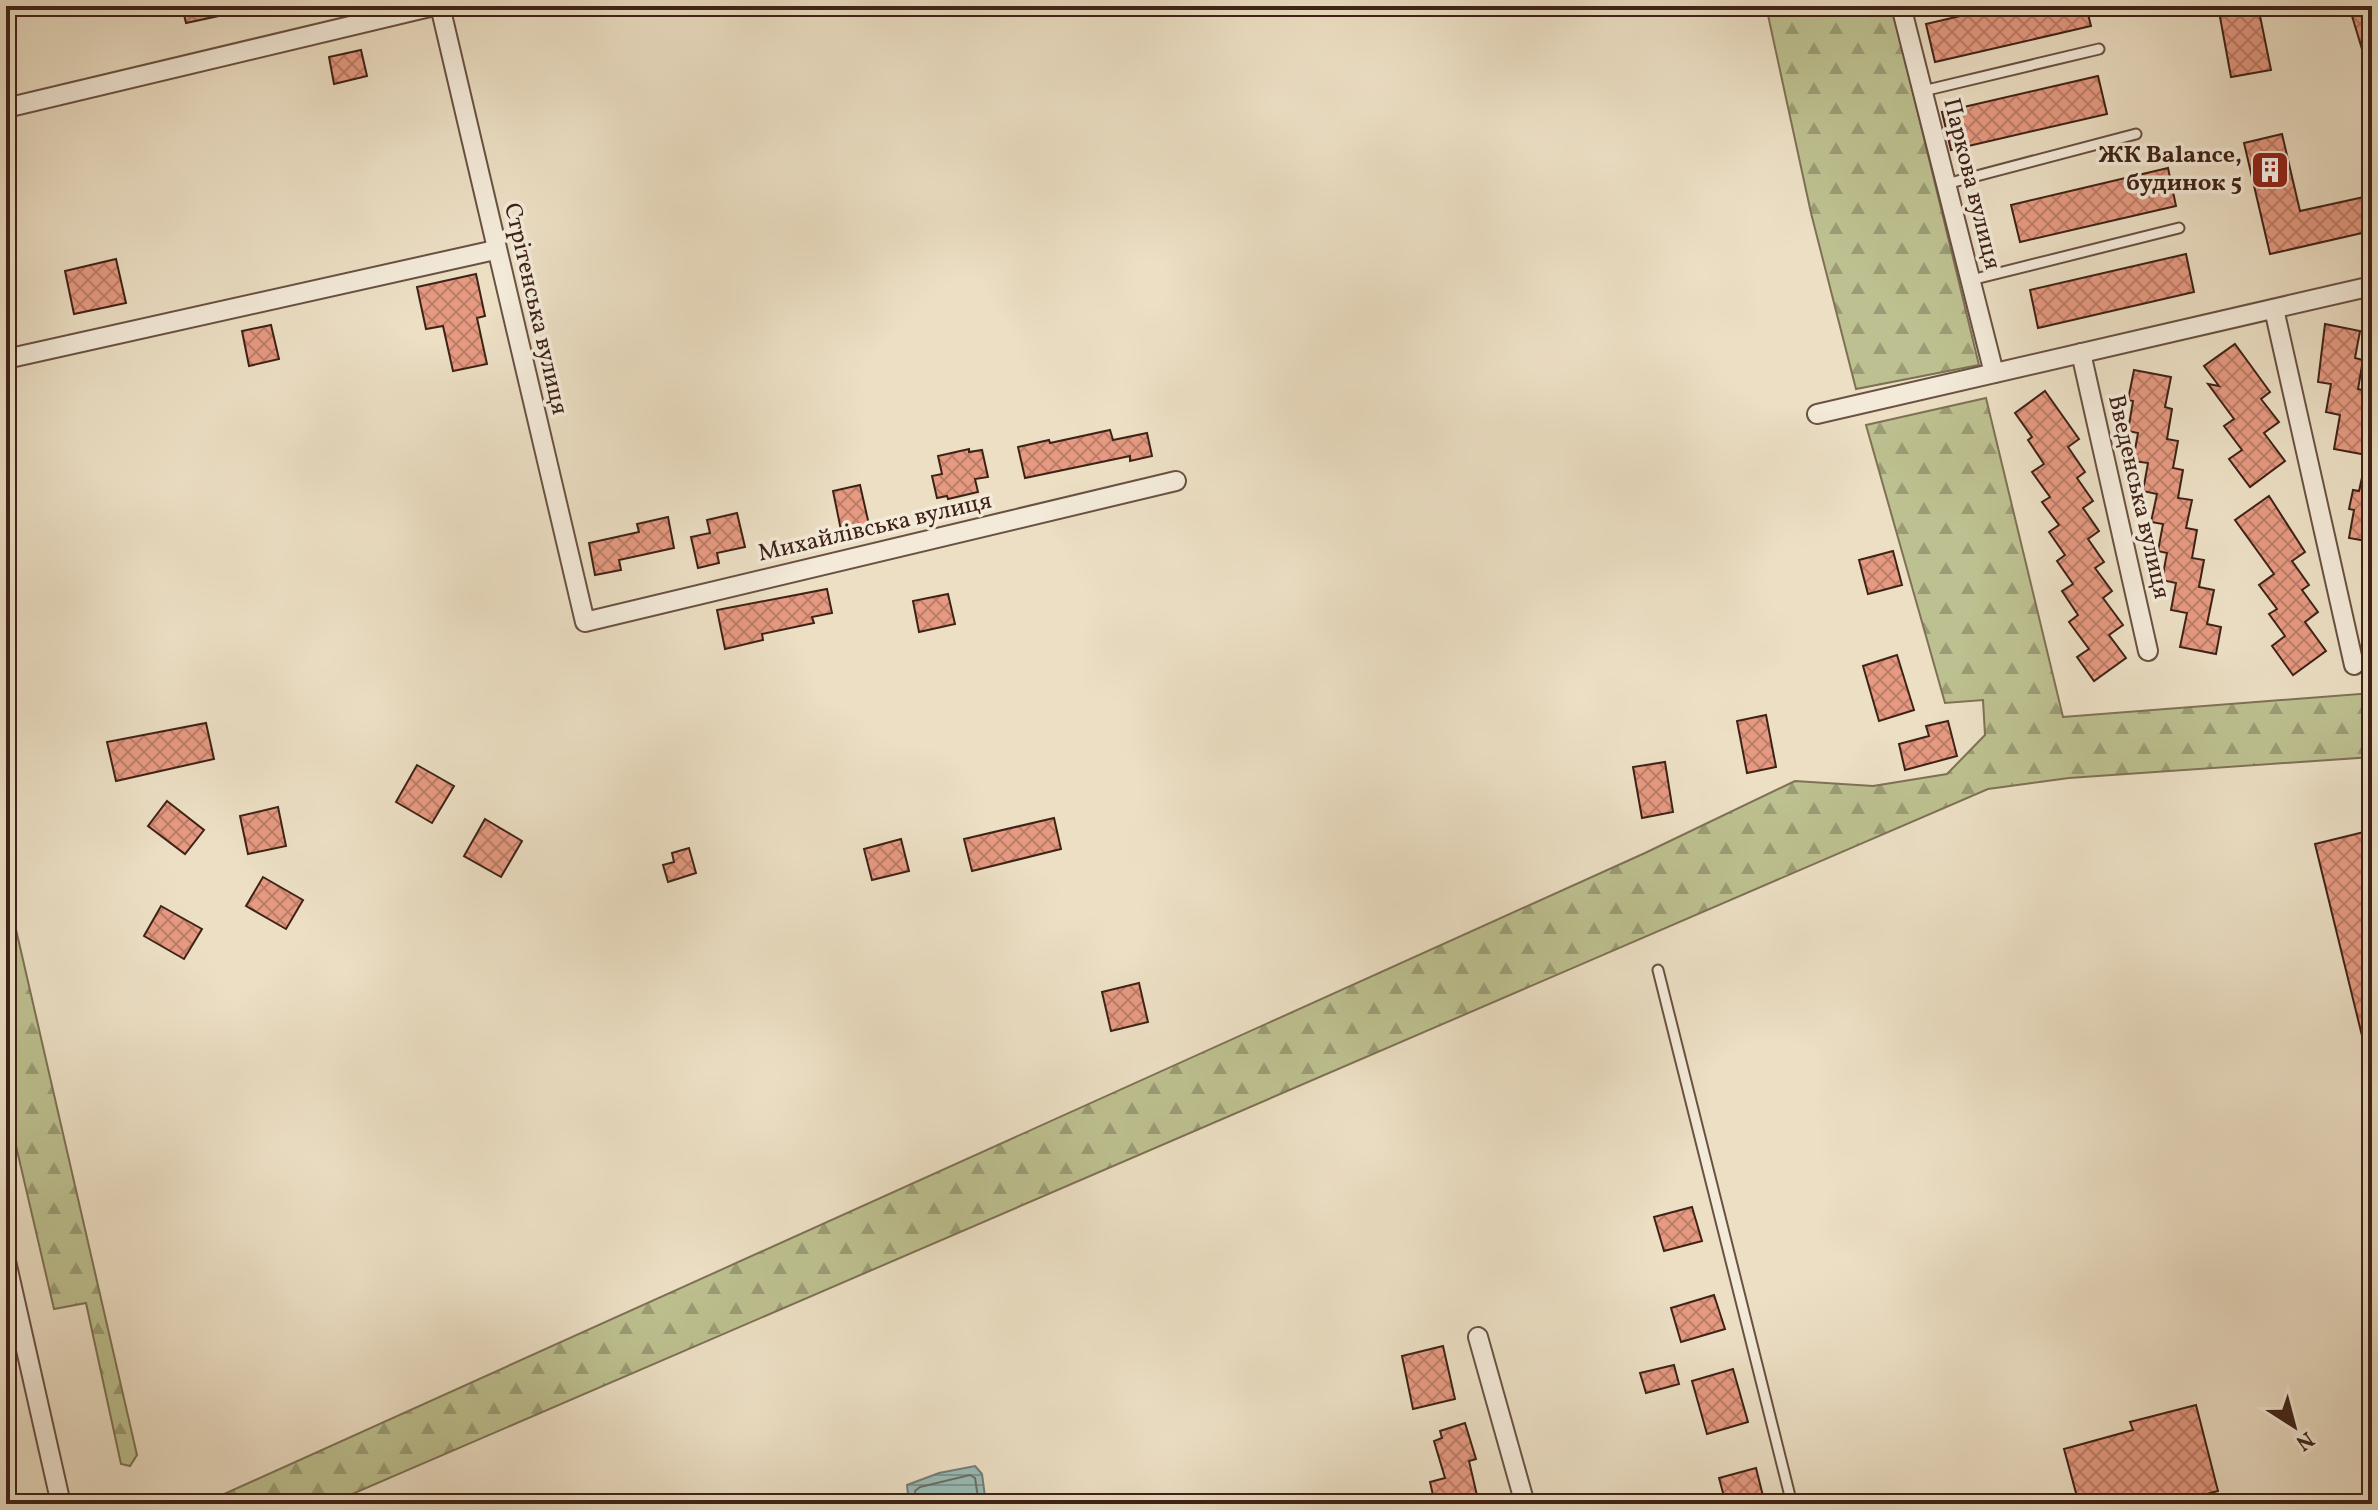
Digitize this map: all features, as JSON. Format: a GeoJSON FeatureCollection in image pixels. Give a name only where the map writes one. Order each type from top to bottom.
{"type":"FeatureCollection","features":[{"type":"Feature","properties":{"kind":"street"},"geometry":{"type":"LineString","coordinates":[[6,108],[437,6]]}},
{"type":"Feature","properties":{"kind":"street","name":"Стрітенська вулиця"},"geometry":{"type":"LineString","coordinates":[[437,6],[585,622]]}},
{"type":"Feature","properties":{"kind":"street","name":"Паркова вулиця"},"geometry":{"type":"LineString","coordinates":[[1901,6],[1994,373]]}},
{"type":"Feature","properties":{"kind":"street"},"geometry":{"type":"LineString","coordinates":[[6,359],[495,250]]}},
{"type":"Feature","properties":{"kind":"street"},"geometry":{"type":"LineString","coordinates":[[1817,414],[2372,286]]}},
{"type":"Feature","properties":{"kind":"street"},"geometry":{"type":"LineString","coordinates":[[2274,309],[2354,665]]}},
{"type":"Feature","properties":{"kind":"street","name":"Введенська вулиця"},"geometry":{"type":"LineString","coordinates":[[2081,353],[2148,651]]}},
{"type":"Feature","properties":{"kind":"street","name":"Михайлівська вулиця"},"geometry":{"type":"LineString","coordinates":[[585,622],[1176,481]]}},
{"type":"Feature","properties":{"kind":"street"},"geometry":{"type":"LineString","coordinates":[[6,1261],[61,1504]]}},
{"type":"Feature","properties":{"kind":"street"},"geometry":{"type":"LineString","coordinates":[[1478,1337],[1525,1504]]}},
{"type":"Feature","properties":{"kind":"lane"},"geometry":{"type":"LineString","coordinates":[[1923,91],[2099,49]]}},
{"type":"Feature","properties":{"kind":"lane"},"geometry":{"type":"LineString","coordinates":[[1946,184],[2136,134]]}},
{"type":"Feature","properties":{"kind":"lane"},"geometry":{"type":"LineString","coordinates":[[1971,280],[2179,228]]}},
{"type":"Feature","properties":{"kind":"lane"},"geometry":{"type":"LineString","coordinates":[[1658,970],[1792,1504]]}},
{"type":"Feature","properties":{"kind":"green space"},"geometry":{"type":"Polygon","coordinates":[[[1766,6],[1892,6],[1979,365],[1856,389],[1811,213],[1766,6]]]}},
{"type":"Feature","properties":{"kind":"green space"},"geometry":{"type":"Polygon","coordinates":[[[1986,398],[2063,717],[2372,693],[2372,757],[2069,778],[1988,789],[329,1504],[202,1504],[1645,853],[1795,781],[1873,786],[1947,774],[1985,735],[1983,700],[1945,703],[1866,425],[1986,398]]]}},
{"type":"Feature","properties":{"kind":"green space"},"geometry":{"type":"Polygon","coordinates":[[[6,886],[137,1455],[130,1466],[121,1464],[86,1303],[54,1309],[6,1103],[6,886]]]}},
{"type":"Feature","properties":{"kind":"water"},"geometry":{"type":"Polygon","coordinates":[[[975,1466],[982,1474],[986,1504],[909,1504],[907,1485],[939,1473],[975,1466]]]}},
{"type":"Feature","properties":{"kind":"building"},"geometry":{"type":"Polygon","coordinates":[[[182,6],[232,6],[233,13],[186,23],[182,6]]]}},
{"type":"Feature","properties":{"kind":"building"},"geometry":{"type":"Polygon","coordinates":[[[2003,6],[2086,6],[2091,26],[1935,62],[1926,24],[2003,6]]]}},
{"type":"Feature","properties":{"kind":"building"},"geometry":{"type":"Polygon","coordinates":[[[2218,6],[2258,6],[2271,70],[2231,77],[2218,6]]]}},
{"type":"Feature","properties":{"kind":"building"},"geometry":{"type":"Polygon","coordinates":[[[2349,6],[2372,6],[2372,69],[2368,69],[2349,6]]]}},
{"type":"Feature","properties":{"kind":"building"},"geometry":{"type":"Polygon","coordinates":[[[361,50],[367,76],[334,84],[329,57],[361,50]]]}},
{"type":"Feature","properties":{"kind":"building"},"geometry":{"type":"Polygon","coordinates":[[[2098,76],[2107,114],[1951,150],[1942,112],[2098,76]]]}},
{"type":"Feature","properties":{"kind":"building","name":"ЖК Balance, будинок 5"},"geometry":{"type":"Polygon","coordinates":[[[2282,134],[2300,211],[2364,197],[2371,231],[2270,254],[2244,143],[2282,134]]]}},
{"type":"Feature","properties":{"kind":"building"},"geometry":{"type":"Polygon","coordinates":[[[2168,168],[2176,206],[2020,242],[2011,205],[2168,168]]]}},
{"type":"Feature","properties":{"kind":"building"},"geometry":{"type":"Polygon","coordinates":[[[2186,254],[2194,292],[2038,328],[2030,290],[2186,254]]]}},
{"type":"Feature","properties":{"kind":"building"},"geometry":{"type":"Polygon","coordinates":[[[116,259],[126,303],[74,314],[65,271],[116,259]]]}},
{"type":"Feature","properties":{"kind":"building"},"geometry":{"type":"Polygon","coordinates":[[[476,274],[485,316],[477,318],[487,364],[453,371],[443,326],[426,329],[417,287],[476,274]]]}},
{"type":"Feature","properties":{"kind":"building"},"geometry":{"type":"Polygon","coordinates":[[[2325,324],[2360,331],[2355,358],[2363,360],[2358,389],[2370,392],[2363,428],[2372,430],[2372,456],[2334,449],[2340,415],[2326,412],[2331,384],[2318,382],[2325,324]]]}},
{"type":"Feature","properties":{"kind":"building"},"geometry":{"type":"Polygon","coordinates":[[[271,325],[279,359],[249,366],[242,331],[271,325]]]}},
{"type":"Feature","properties":{"kind":"building"},"geometry":{"type":"Polygon","coordinates":[[[2235,344],[2270,392],[2261,399],[2279,422],[2264,433],[2285,461],[2250,487],[2229,459],[2242,450],[2224,426],[2234,419],[2208,384],[2219,386],[2204,366],[2235,344]]]}},
{"type":"Feature","properties":{"kind":"building"},"geometry":{"type":"Polygon","coordinates":[[[2134,370],[2171,377],[2165,407],[2172,409],[2167,439],[2178,441],[2173,468],[2183,470],[2178,498],[2192,500],[2186,528],[2197,530],[2192,558],[2204,560],[2199,587],[2214,590],[2207,624],[2221,627],[2216,654],[2180,647],[2187,613],[2171,610],[2176,583],[2162,580],[2167,553],[2158,551],[2163,524],[2151,522],[2157,494],[2143,491],[2148,463],[2133,461],[2138,433],[2128,431],[2133,401],[2128,400],[2134,370]]]}},
{"type":"Feature","properties":{"kind":"building"},"geometry":{"type":"Polygon","coordinates":[[[2045,391],[2079,439],[2068,447],[2085,472],[2077,478],[2093,501],[2083,508],[2099,531],[2088,539],[2104,562],[2095,568],[2112,591],[2103,598],[2123,625],[2109,635],[2126,658],[2094,681],[2077,657],[2089,649],[2069,622],[2078,615],[2062,591],[2073,584],[2057,561],[2065,555],[2049,532],[2059,525],[2042,502],[2050,497],[2032,472],[2044,464],[2028,440],[2032,437],[2015,413],[2045,391]]]}},
{"type":"Feature","properties":{"kind":"building"},"geometry":{"type":"Polygon","coordinates":[[[1110,430],[1113,440],[1147,433],[1152,456],[1130,461],[1130,456],[1025,478],[1018,447],[1110,430]]]}},
{"type":"Feature","properties":{"kind":"building"},"geometry":{"type":"Polygon","coordinates":[[[969,449],[969,452],[982,450],[988,477],[975,479],[978,492],[948,499],[947,496],[937,498],[932,476],[942,474],[938,456],[969,449]]]}},
{"type":"Feature","properties":{"kind":"building"},"geometry":{"type":"Polygon","coordinates":[[[2365,464],[2372,464],[2372,542],[2349,538],[2354,510],[2349,509],[2353,490],[2359,491],[2365,464]]]}},
{"type":"Feature","properties":{"kind":"building"},"geometry":{"type":"Polygon","coordinates":[[[860,485],[870,529],[842,535],[833,491],[860,485]]]}},
{"type":"Feature","properties":{"kind":"building"},"geometry":{"type":"Polygon","coordinates":[[[2269,496],[2305,552],[2292,561],[2309,585],[2302,590],[2318,612],[2305,622],[2326,651],[2293,675],[2272,646],[2285,636],[2269,614],[2277,609],[2259,585],[2274,574],[2235,520],[2269,496]]]}},
{"type":"Feature","properties":{"kind":"building"},"geometry":{"type":"Polygon","coordinates":[[[737,513],[745,547],[717,553],[719,563],[698,568],[691,537],[710,533],[707,520],[737,513]]]}},
{"type":"Feature","properties":{"kind":"building"},"geometry":{"type":"Polygon","coordinates":[[[668,517],[674,548],[619,560],[621,570],[595,575],[589,543],[639,532],[637,524],[668,517]]]}},
{"type":"Feature","properties":{"kind":"building"},"geometry":{"type":"Polygon","coordinates":[[[1893,551],[1902,585],[1868,594],[1859,560],[1893,551]]]}},
{"type":"Feature","properties":{"kind":"building"},"geometry":{"type":"Polygon","coordinates":[[[827,589],[832,613],[812,617],[814,623],[762,634],[763,640],[725,649],[717,610],[827,589]]]}},
{"type":"Feature","properties":{"kind":"building"},"geometry":{"type":"Polygon","coordinates":[[[948,594],[955,624],[919,632],[913,601],[948,594]]]}},
{"type":"Feature","properties":{"kind":"building"},"geometry":{"type":"Polygon","coordinates":[[[1897,655],[1914,710],[1879,721],[1863,666],[1897,655]]]}},
{"type":"Feature","properties":{"kind":"building"},"geometry":{"type":"Polygon","coordinates":[[[1766,715],[1776,767],[1747,773],[1737,721],[1766,715]]]}},
{"type":"Feature","properties":{"kind":"building"},"geometry":{"type":"Polygon","coordinates":[[[1948,721],[1957,756],[1905,770],[1899,744],[1929,736],[1926,726],[1948,721]]]}},
{"type":"Feature","properties":{"kind":"building"},"geometry":{"type":"Polygon","coordinates":[[[206,723],[214,759],[116,781],[107,742],[206,723]]]}},
{"type":"Feature","properties":{"kind":"building"},"geometry":{"type":"Polygon","coordinates":[[[1665,762],[1673,812],[1642,818],[1633,767],[1665,762]]]}},
{"type":"Feature","properties":{"kind":"building"},"geometry":{"type":"Polygon","coordinates":[[[417,765],[454,786],[432,823],[396,802],[417,765]]]}},
{"type":"Feature","properties":{"kind":"building"},"geometry":{"type":"Polygon","coordinates":[[[167,801],[204,830],[185,854],[148,826],[167,801]]]}},
{"type":"Feature","properties":{"kind":"building"},"geometry":{"type":"Polygon","coordinates":[[[278,807],[286,846],[248,854],[240,816],[278,807]]]}},
{"type":"Feature","properties":{"kind":"building"},"geometry":{"type":"Polygon","coordinates":[[[1054,818],[1061,849],[972,871],[964,839],[1054,818]]]}},
{"type":"Feature","properties":{"kind":"building"},"geometry":{"type":"Polygon","coordinates":[[[485,819],[522,841],[501,877],[464,856],[485,819]]]}},
{"type":"Feature","properties":{"kind":"building"},"geometry":{"type":"Polygon","coordinates":[[[2372,830],[2372,1051],[2366,1052],[2315,844],[2372,830]]]}},
{"type":"Feature","properties":{"kind":"building"},"geometry":{"type":"Polygon","coordinates":[[[901,839],[909,871],[872,880],[864,849],[901,839]]]}},
{"type":"Feature","properties":{"kind":"building"},"geometry":{"type":"Polygon","coordinates":[[[689,848],[696,873],[668,882],[663,865],[674,862],[672,853],[689,848]]]}},
{"type":"Feature","properties":{"kind":"building"},"geometry":{"type":"Polygon","coordinates":[[[263,877],[303,900],[286,929],[246,906],[263,877]]]}},
{"type":"Feature","properties":{"kind":"building"},"geometry":{"type":"Polygon","coordinates":[[[161,906],[202,929],[184,959],[144,936],[161,906]]]}},
{"type":"Feature","properties":{"kind":"building"},"geometry":{"type":"Polygon","coordinates":[[[1139,983],[1148,1022],[1111,1031],[1102,992],[1139,983]]]}},
{"type":"Feature","properties":{"kind":"building"},"geometry":{"type":"Polygon","coordinates":[[[1692,1207],[1702,1241],[1664,1251],[1654,1217],[1692,1207]]]}},
{"type":"Feature","properties":{"kind":"building"},"geometry":{"type":"Polygon","coordinates":[[[1714,1295],[1725,1329],[1681,1342],[1671,1308],[1714,1295]]]}},
{"type":"Feature","properties":{"kind":"building"},"geometry":{"type":"Polygon","coordinates":[[[1443,1346],[1455,1399],[1413,1409],[1402,1356],[1443,1346]]]}},
{"type":"Feature","properties":{"kind":"building"},"geometry":{"type":"Polygon","coordinates":[[[1674,1365],[1679,1384],[1646,1393],[1640,1373],[1674,1365]]]}},
{"type":"Feature","properties":{"kind":"building"},"geometry":{"type":"Polygon","coordinates":[[[1733,1369],[1748,1422],[1707,1434],[1692,1381],[1733,1369]]]}},
{"type":"Feature","properties":{"kind":"building"},"geometry":{"type":"Polygon","coordinates":[[[2196,1405],[2218,1491],[2169,1504],[2079,1504],[2064,1449],[2133,1430],[2130,1422],[2196,1405]]]}},
{"type":"Feature","properties":{"kind":"building"},"geometry":{"type":"Polygon","coordinates":[[[1465,1423],[1476,1459],[1469,1461],[1479,1504],[1435,1504],[1430,1482],[1445,1478],[1434,1441],[1442,1438],[1440,1431],[1465,1423]]]}},
{"type":"Feature","properties":{"kind":"building"},"geometry":{"type":"Polygon","coordinates":[[[1756,1468],[1765,1504],[1726,1504],[1719,1478],[1756,1468]]]}},
{"type":"Feature","properties":{"kind":"place","name":"ЖК Balance, будинок 5"},"geometry":{"type":"Point","coordinates":[2270,170]}}]}
